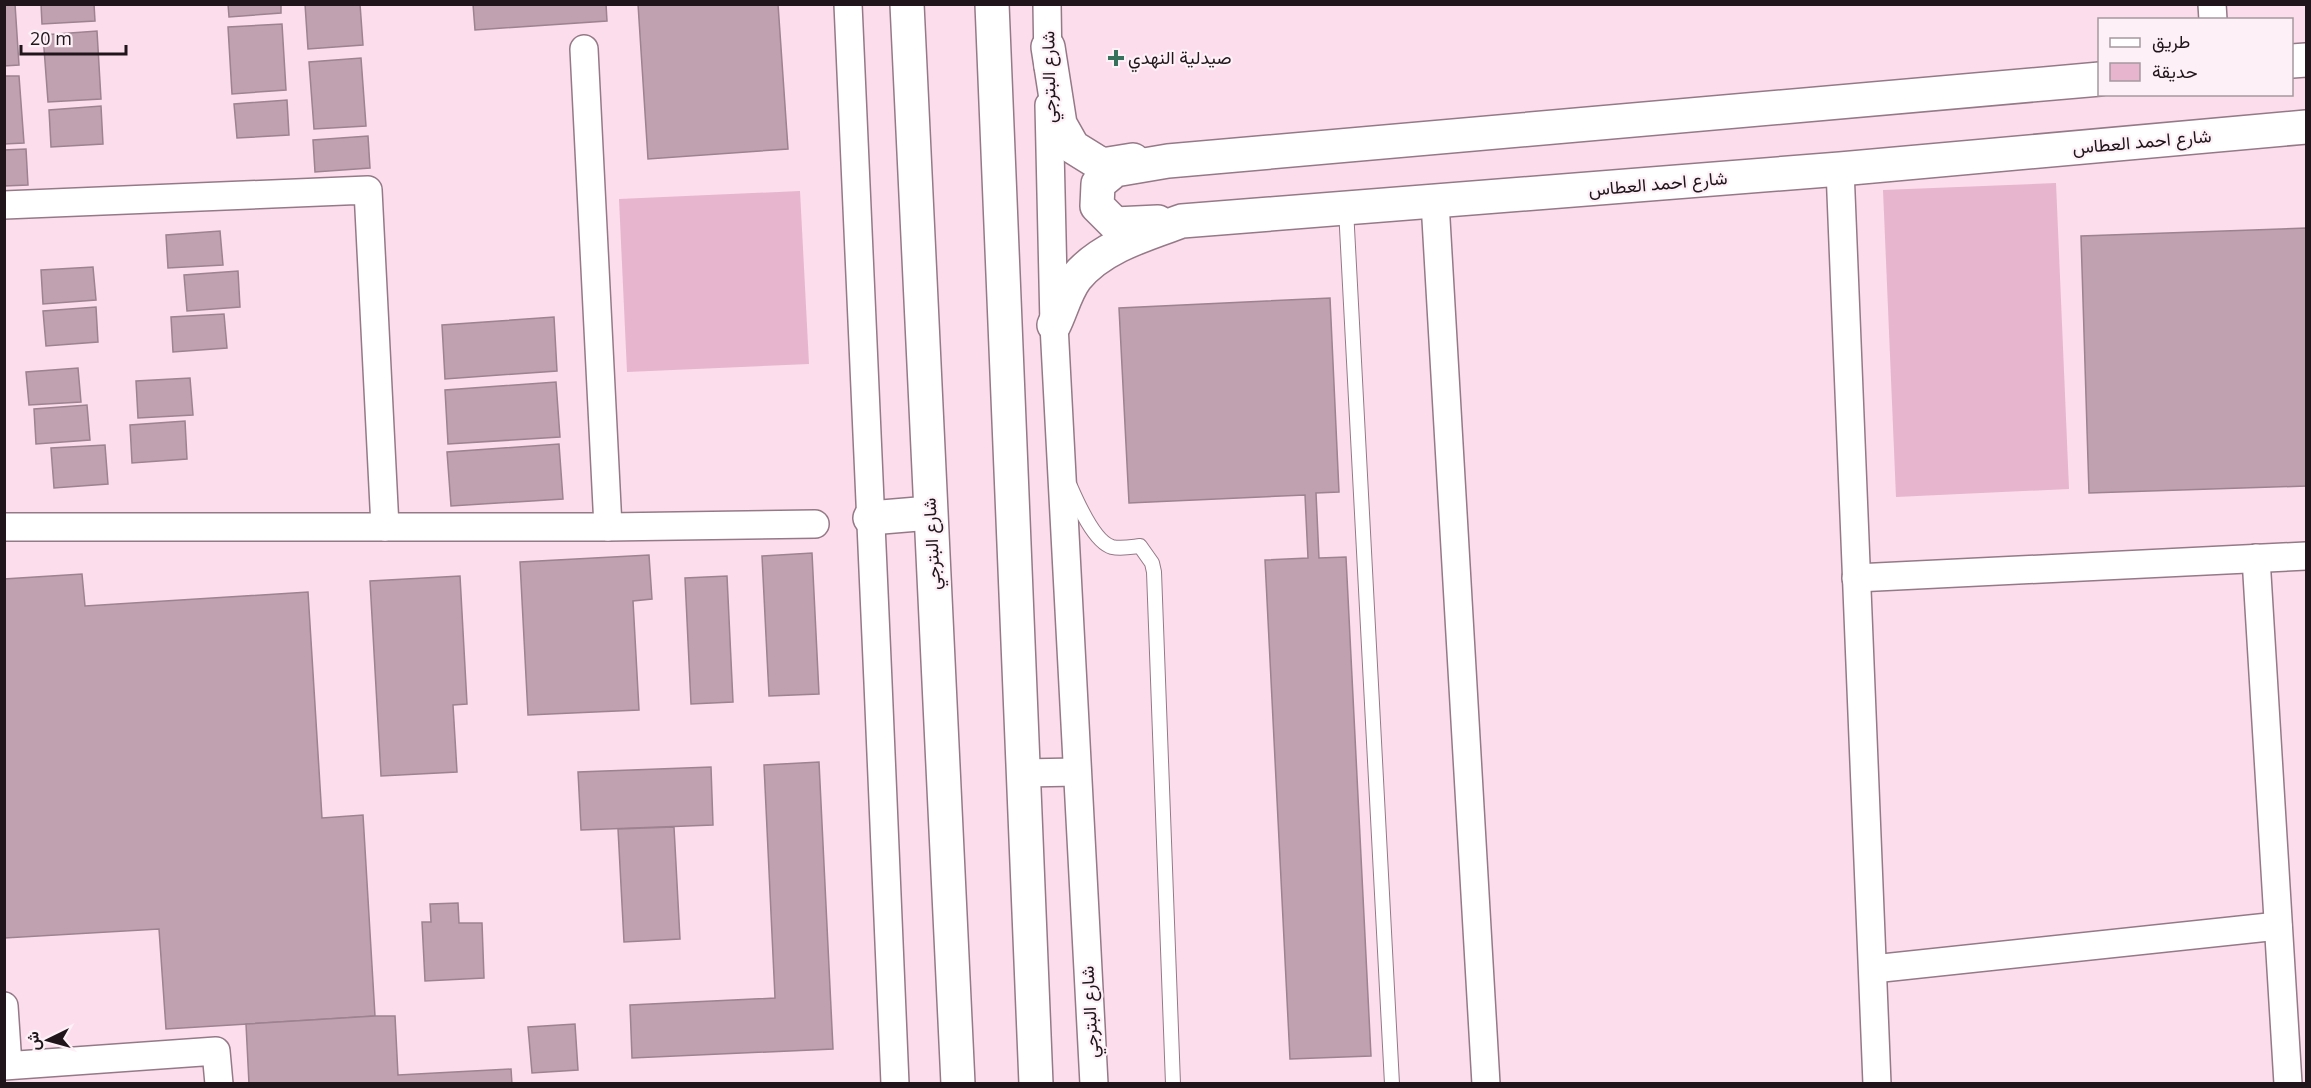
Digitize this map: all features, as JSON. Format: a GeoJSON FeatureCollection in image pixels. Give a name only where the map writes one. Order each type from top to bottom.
{"type":"FeatureCollection","features":[{"type":"Feature","properties":{"kind":"street"},"geometry":{"type":"LineString","coordinates":[[848,4],[866,357],[870,518],[895,1083]]}},
{"type":"Feature","properties":{"kind":"street","name":"شارع البترجي"},"geometry":{"type":"LineString","coordinates":[[907,4],[958,1083]]}},
{"type":"Feature","properties":{"kind":"street"},"geometry":{"type":"LineString","coordinates":[[992,4],[1036,1083]]}},
{"type":"Feature","properties":{"kind":"street","name":"شارع البترجي"},"geometry":{"type":"LineString","coordinates":[[1047,4],[1054,325],[1094,1083]]}},
{"type":"Feature","properties":{"kind":"street"},"geometry":{"type":"LineString","coordinates":[[1048,47],[1060,124],[1073,147],[1102,165],[1131,160],[1168,161]]}},
{"type":"Feature","properties":{"kind":"street"},"geometry":{"type":"LineString","coordinates":[[584,49],[609,527]]}},
{"type":"Feature","properties":{"kind":"street"},"geometry":{"type":"LineString","coordinates":[[1182,221],[1115,224],[1097,206],[1098,184],[1115,170],[1168,161],[2098,79]]}},
{"type":"Feature","properties":{"kind":"street","name":"شارع احمد العطاس"},"geometry":{"type":"LineString","coordinates":[[1054,325],[1075,280],[1095,259],[1139,237],[1182,221],[1840,169],[2307,127]]}},
{"type":"Feature","properties":{"kind":"street"},"geometry":{"type":"LineString","coordinates":[[1840,169],[1877,1083]]}},
{"type":"Feature","properties":{"kind":"street"},"geometry":{"type":"LineString","coordinates":[[4,205],[368,190],[386,527]]}},
{"type":"Feature","properties":{"kind":"street"},"geometry":{"type":"LineString","coordinates":[[1435,202],[1486,1083]]}},
{"type":"Feature","properties":{"kind":"street"},"geometry":{"type":"LineString","coordinates":[[870,518],[930,513]]}},
{"type":"Feature","properties":{"kind":"street"},"geometry":{"type":"LineString","coordinates":[[4,527],[609,527],[814,524]]}},
{"type":"Feature","properties":{"kind":"street"},"geometry":{"type":"LineString","coordinates":[[1856,578],[2307,556]]}},
{"type":"Feature","properties":{"kind":"street"},"geometry":{"type":"LineString","coordinates":[[2256,558],[2288,1083]]}},
{"type":"Feature","properties":{"kind":"street"},"geometry":{"type":"LineString","coordinates":[[1023,773],[1077,772]]}},
{"type":"Feature","properties":{"kind":"street"},"geometry":{"type":"LineString","coordinates":[[1873,969],[2278,926]]}},
{"type":"Feature","properties":{"kind":"street"},"geometry":{"type":"LineString","coordinates":[[4,1006],[6,1065],[216,1051],[219,1083]]}},
{"type":"Feature","properties":{"kind":"lane"},"geometry":{"type":"LineString","coordinates":[[1346,209],[1392,1083]]}},
{"type":"Feature","properties":{"kind":"lane"},"geometry":{"type":"LineString","coordinates":[[1062,469],[1084,514],[1101,540],[1109,546],[1119,548],[1140,546],[1152,563],[1154,572],[1173,1083]]}},
{"type":"Feature","properties":{"kind":"green space"},"geometry":{"type":"Polygon","coordinates":[[[2056,183],[2069,489],[1896,497],[1883,190],[2056,183]]]}},
{"type":"Feature","properties":{"kind":"green space"},"geometry":{"type":"Polygon","coordinates":[[[800,191],[809,364],[627,372],[619,199],[800,191]]]}},
{"type":"Feature","properties":{"kind":"building"},"geometry":{"type":"Polygon","coordinates":[[[4,4],[15,4],[19,65],[4,66],[4,4]]]}},
{"type":"Feature","properties":{"kind":"building"},"geometry":{"type":"Polygon","coordinates":[[[41,4],[94,4],[95,21],[42,24],[41,4]]]}},
{"type":"Feature","properties":{"kind":"building"},"geometry":{"type":"Polygon","coordinates":[[[228,4],[281,4],[281,13],[229,17],[228,4]]]}},
{"type":"Feature","properties":{"kind":"building"},"geometry":{"type":"Polygon","coordinates":[[[305,4],[360,4],[363,45],[308,49],[305,4]]]}},
{"type":"Feature","properties":{"kind":"building"},"geometry":{"type":"Polygon","coordinates":[[[473,4],[606,4],[607,21],[475,30],[473,4]]]}},
{"type":"Feature","properties":{"kind":"building"},"geometry":{"type":"Polygon","coordinates":[[[638,4],[778,4],[788,149],[648,159],[638,4]]]}},
{"type":"Feature","properties":{"kind":"building"},"geometry":{"type":"Polygon","coordinates":[[[282,24],[286,90],[232,94],[228,27],[282,24]]]}},
{"type":"Feature","properties":{"kind":"building"},"geometry":{"type":"Polygon","coordinates":[[[97,31],[101,99],[48,102],[43,35],[97,31]]]}},
{"type":"Feature","properties":{"kind":"building"},"geometry":{"type":"Polygon","coordinates":[[[361,58],[366,126],[314,129],[309,62],[361,58]]]}},
{"type":"Feature","properties":{"kind":"building"},"geometry":{"type":"Polygon","coordinates":[[[4,76],[19,76],[24,143],[4,144],[4,76]]]}},
{"type":"Feature","properties":{"kind":"building"},"geometry":{"type":"Polygon","coordinates":[[[287,100],[289,135],[237,138],[234,104],[287,100]]]}},
{"type":"Feature","properties":{"kind":"building"},"geometry":{"type":"Polygon","coordinates":[[[101,106],[103,144],[51,147],[49,110],[101,106]]]}},
{"type":"Feature","properties":{"kind":"building"},"geometry":{"type":"Polygon","coordinates":[[[368,136],[370,168],[315,172],[313,140],[368,136]]]}},
{"type":"Feature","properties":{"kind":"building"},"geometry":{"type":"Polygon","coordinates":[[[26,149],[28,185],[4,186],[4,150],[26,149]]]}},
{"type":"Feature","properties":{"kind":"building"},"geometry":{"type":"Polygon","coordinates":[[[2306,228],[2306,486],[2089,493],[2081,236],[2306,228]]]}},
{"type":"Feature","properties":{"kind":"building"},"geometry":{"type":"Polygon","coordinates":[[[220,231],[223,265],[168,268],[166,235],[220,231]]]}},
{"type":"Feature","properties":{"kind":"building"},"geometry":{"type":"Polygon","coordinates":[[[93,267],[96,300],[43,304],[41,270],[93,267]]]}},
{"type":"Feature","properties":{"kind":"building"},"geometry":{"type":"Polygon","coordinates":[[[238,271],[240,307],[187,311],[184,275],[238,271]]]}},
{"type":"Feature","properties":{"kind":"building"},"geometry":{"type":"Polygon","coordinates":[[[1330,298],[1339,492],[1316,493],[1319,558],[1346,557],[1371,1056],[1290,1059],[1265,560],[1308,558],[1305,495],[1129,503],[1119,308],[1330,298]]]}},
{"type":"Feature","properties":{"kind":"building"},"geometry":{"type":"Polygon","coordinates":[[[96,307],[98,342],[46,346],[43,311],[96,307]]]}},
{"type":"Feature","properties":{"kind":"building"},"geometry":{"type":"Polygon","coordinates":[[[224,314],[227,348],[173,352],[171,317],[224,314]]]}},
{"type":"Feature","properties":{"kind":"building"},"geometry":{"type":"Polygon","coordinates":[[[554,317],[557,371],[445,379],[442,325],[554,317]]]}},
{"type":"Feature","properties":{"kind":"building"},"geometry":{"type":"Polygon","coordinates":[[[78,368],[81,402],[29,405],[26,372],[78,368]]]}},
{"type":"Feature","properties":{"kind":"building"},"geometry":{"type":"Polygon","coordinates":[[[190,378],[193,415],[138,418],[136,381],[190,378]]]}},
{"type":"Feature","properties":{"kind":"building"},"geometry":{"type":"Polygon","coordinates":[[[556,382],[560,437],[448,444],[445,390],[556,382]]]}},
{"type":"Feature","properties":{"kind":"building"},"geometry":{"type":"Polygon","coordinates":[[[87,405],[90,440],[36,444],[34,409],[87,405]]]}},
{"type":"Feature","properties":{"kind":"building"},"geometry":{"type":"Polygon","coordinates":[[[185,421],[187,459],[132,463],[130,425],[185,421]]]}},
{"type":"Feature","properties":{"kind":"building"},"geometry":{"type":"Polygon","coordinates":[[[559,444],[563,499],[451,506],[447,452],[559,444]]]}},
{"type":"Feature","properties":{"kind":"building"},"geometry":{"type":"Polygon","coordinates":[[[105,445],[108,484],[54,488],[51,448],[105,445]]]}},
{"type":"Feature","properties":{"kind":"building"},"geometry":{"type":"Polygon","coordinates":[[[812,553],[819,694],[769,696],[762,556],[812,553]]]}},
{"type":"Feature","properties":{"kind":"building"},"geometry":{"type":"Polygon","coordinates":[[[649,555],[652,599],[633,601],[639,710],[528,715],[520,562],[649,555]]]}},
{"type":"Feature","properties":{"kind":"building"},"geometry":{"type":"Polygon","coordinates":[[[82,574],[85,606],[308,592],[322,818],[363,815],[375,1016],[166,1029],[159,929],[5,938],[4,579],[82,574]]]}},
{"type":"Feature","properties":{"kind":"building"},"geometry":{"type":"Polygon","coordinates":[[[460,576],[467,704],[453,705],[457,772],[381,776],[370,581],[460,576]]]}},
{"type":"Feature","properties":{"kind":"building"},"geometry":{"type":"Polygon","coordinates":[[[727,576],[733,702],[691,704],[685,578],[727,576]]]}},
{"type":"Feature","properties":{"kind":"building"},"geometry":{"type":"Polygon","coordinates":[[[819,762],[833,1049],[632,1058],[630,1005],[775,998],[764,765],[819,762]]]}},
{"type":"Feature","properties":{"kind":"building"},"geometry":{"type":"Polygon","coordinates":[[[711,767],[713,825],[581,830],[578,772],[711,767]]]}},
{"type":"Feature","properties":{"kind":"building"},"geometry":{"type":"Polygon","coordinates":[[[674,827],[680,939],[624,942],[618,829],[674,827]]]}},
{"type":"Feature","properties":{"kind":"building"},"geometry":{"type":"Polygon","coordinates":[[[458,903],[459,923],[482,923],[484,978],[425,981],[422,922],[431,922],[430,904],[458,903]]]}},
{"type":"Feature","properties":{"kind":"building"},"geometry":{"type":"Polygon","coordinates":[[[395,1016],[398,1075],[511,1069],[512,1084],[249,1084],[246,1024],[395,1016]]]}},
{"type":"Feature","properties":{"kind":"building"},"geometry":{"type":"Polygon","coordinates":[[[575,1024],[578,1070],[532,1073],[528,1027],[575,1024]]]}},
{"type":"Feature","properties":{"kind":"place","name":"صيدلية النهدي"},"geometry":{"type":"Point","coordinates":[1116,58]}}]}
